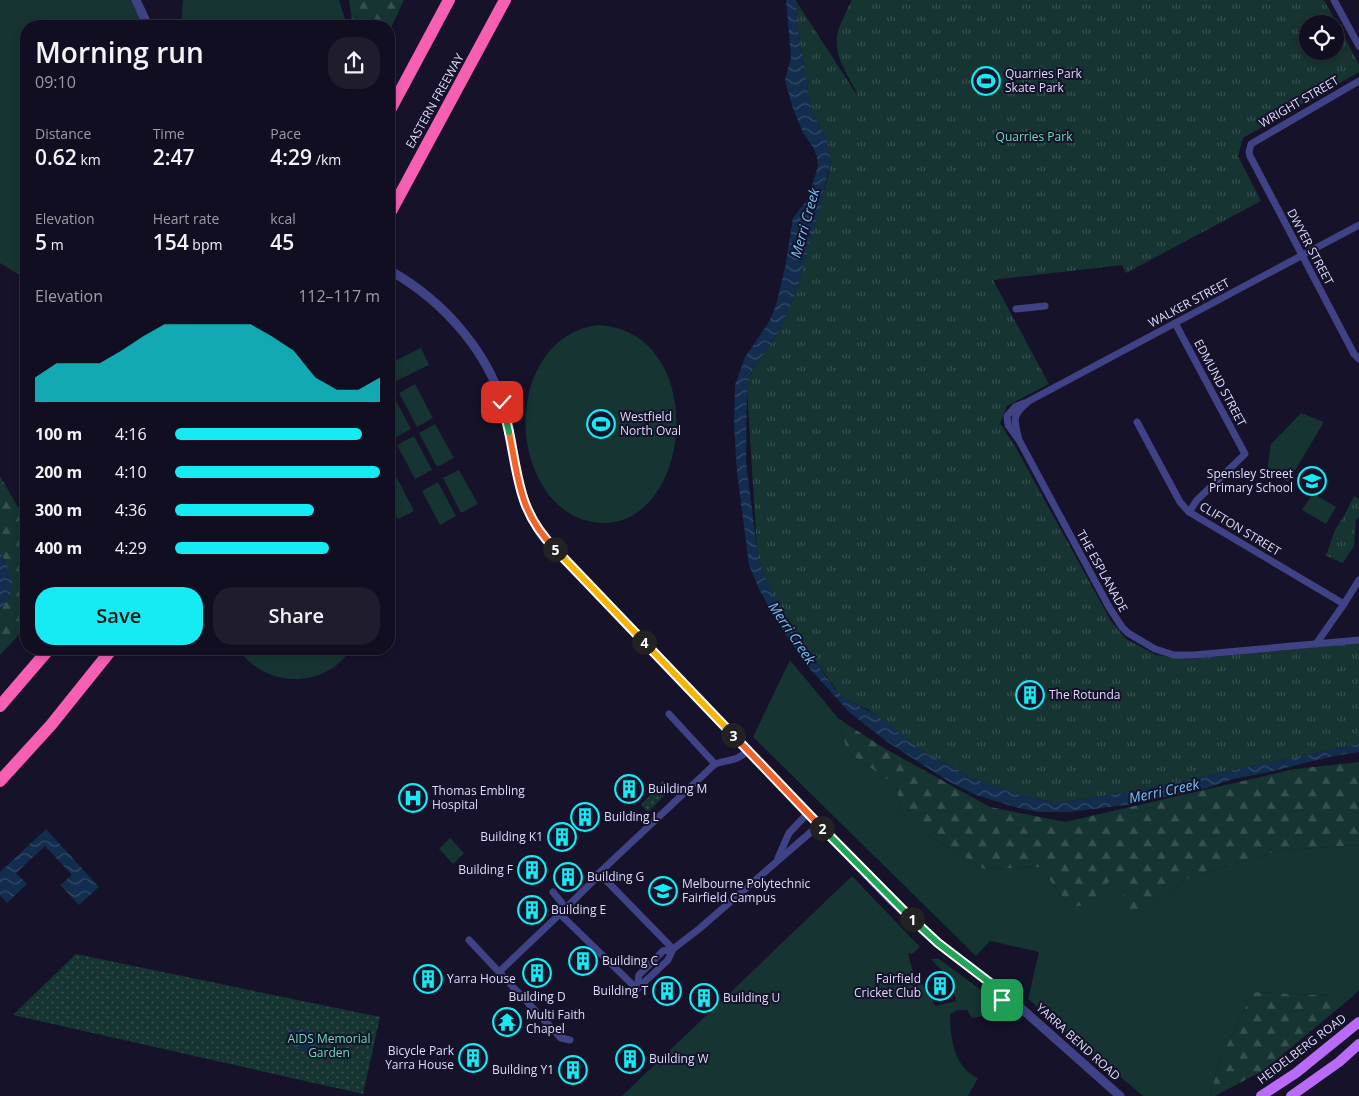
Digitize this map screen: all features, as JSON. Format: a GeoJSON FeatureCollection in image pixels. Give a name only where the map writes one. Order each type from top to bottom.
{"type":"FeatureCollection","features":[{"type":"Feature","properties":{"kind":"highway"},"geometry":{"type":"LineString","coordinates":[[395,101],[449,0]]}},
{"type":"Feature","properties":{"kind":"highway","name":"EASTERN FREEWAY"},"geometry":{"type":"LineString","coordinates":[[395,204],[505,0]]}},
{"type":"Feature","properties":{"kind":"highway"},"geometry":{"type":"LineString","coordinates":[[0,706],[43,655]]}},
{"type":"Feature","properties":{"kind":"highway"},"geometry":{"type":"LineString","coordinates":[[0,781],[51,725],[107,655]]}},
{"type":"Feature","properties":{"kind":"main road","name":"HEIDELBERG ROAD"},"geometry":{"type":"LineString","coordinates":[[1261,1096],[1296,1073],[1359,1022]]}},
{"type":"Feature","properties":{"kind":"main road"},"geometry":{"type":"LineString","coordinates":[[1291,1096],[1339,1062],[1359,1044]]}},
{"type":"Feature","properties":{"kind":"street"},"geometry":{"type":"LineString","coordinates":[[136,0],[145,20]]}},
{"type":"Feature","properties":{"kind":"street"},"geometry":{"type":"LineString","coordinates":[[1334,0],[1359,46]]}},
{"type":"Feature","properties":{"kind":"street","name":"WRIGHT STREET"},"geometry":{"type":"LineString","coordinates":[[1251,144],[1359,81]]}},
{"type":"Feature","properties":{"kind":"street","name":"DWYER STREET"},"geometry":{"type":"LineString","coordinates":[[1251,144],[1250,156],[1354,354],[1359,359]]}},
{"type":"Feature","properties":{"kind":"street","name":"WALKER STREET"},"geometry":{"type":"LineString","coordinates":[[1011,416],[1015,407],[1359,225]]}},
{"type":"Feature","properties":{"kind":"street","name":"YARRA BEND ROAD"},"geometry":{"type":"LineString","coordinates":[[395,273],[428,296],[452,319],[471,342],[488,369],[507,420],[522,498],[530,518],[550,544],[890,899],[938,943],[1006,995],[1120,1096]]}},
{"type":"Feature","properties":{"kind":"street"},"geometry":{"type":"LineString","coordinates":[[1016,309],[1045,306]]}},
{"type":"Feature","properties":{"kind":"street","name":"EDMUND STREET"},"geometry":{"type":"LineString","coordinates":[[1175,323],[1245,454],[1197,500],[1189,512]]}},
{"type":"Feature","properties":{"kind":"street","name":"THE ESPLANADE"},"geometry":{"type":"LineString","coordinates":[[1011,416],[1008,425],[1019,440],[1109,607],[1122,627],[1136,639],[1155,649],[1184,655],[1359,640]]}},
{"type":"Feature","properties":{"kind":"street","name":"CLIFTON STREET"},"geometry":{"type":"LineString","coordinates":[[1137,422],[1180,502],[1189,512],[1344,604]]}},
{"type":"Feature","properties":{"kind":"street"},"geometry":{"type":"LineString","coordinates":[[1316,644],[1359,580]]}},
{"type":"Feature","properties":{"kind":"street"},"geometry":{"type":"LineString","coordinates":[[669,714],[715,764]]}},
{"type":"Feature","properties":{"kind":"street"},"geometry":{"type":"LineString","coordinates":[[499,972],[562,912],[599,873],[715,764],[724,760],[733,761],[748,750]]}},
{"type":"Feature","properties":{"kind":"street"},"geometry":{"type":"LineString","coordinates":[[777,861],[789,833],[808,813]]}},
{"type":"Feature","properties":{"kind":"street"},"geometry":{"type":"LineString","coordinates":[[553,892],[562,903],[562,912],[637,989],[638,975],[663,951],[673,949],[698,929],[819,825]]}},
{"type":"Feature","properties":{"kind":"street"},"geometry":{"type":"LineString","coordinates":[[599,873],[673,949]]}},
{"type":"Feature","properties":{"kind":"street"},"geometry":{"type":"LineString","coordinates":[[469,940],[561,1038],[570,1040]]}},
{"type":"Feature","properties":{"kind":"street"},"geometry":{"type":"LineString","coordinates":[[997,1006],[1006,995]]}},
{"type":"Feature","properties":{"kind":"green space"},"geometry":{"type":"Polygon","coordinates":[[[0,0],[136,0],[145,20],[20,20],[20,275],[0,263],[0,0]]]}},
{"type":"Feature","properties":{"kind":"green space"},"geometry":{"type":"Polygon","coordinates":[[[183,0],[339,0],[345,20],[181,20],[183,0]]]}},
{"type":"Feature","properties":{"kind":"green space"},"geometry":{"type":"Polygon","coordinates":[[[349,0],[404,0],[395,20],[352,20],[349,0]]]}},
{"type":"Feature","properties":{"kind":"green space","name":"Quarries Park"},"geometry":{"type":"Polygon","coordinates":[[[852,0],[1324,0],[1332,15],[1299,15],[1299,60],[1344,60],[1344,37],[1359,64],[1359,72],[1243,138],[1238,156],[1261,201],[1126,273],[1122,265],[993,280],[1049,384],[1007,406],[1000,423],[1016,448],[1111,621],[1126,639],[1156,655],[1191,659],[1359,643],[1359,744],[1123,793],[1068,801],[1048,801],[1023,796],[977,780],[925,753],[869,710],[841,696],[779,607],[761,566],[757,549],[747,390],[751,373],[779,331],[795,295],[831,160],[827,140],[812,112],[798,30],[796,1],[859,98],[838,53],[837,36],[839,27],[852,0]]]}},
{"type":"Feature","properties":{"kind":"green space","name":"Westfield North Oval"},"geometry":{"type":"Polygon","coordinates":[[[599,325],[636,337],[661,362],[674,397],[676,435],[668,472],[650,502],[623,520],[588,521],[570,514],[562,508],[543,486],[534,468],[528,447],[527,401],[534,379],[544,359],[558,343],[576,331],[599,325]]]}},
{"type":"Feature","properties":{"kind":"green space"},"geometry":{"type":"Polygon","coordinates":[[[421,348],[429,365],[395,382],[395,361],[421,348]]]}},
{"type":"Feature","properties":{"kind":"green space"},"geometry":{"type":"Polygon","coordinates":[[[415,384],[433,418],[417,427],[399,393],[415,384]]]}},
{"type":"Feature","properties":{"kind":"green space"},"geometry":{"type":"Polygon","coordinates":[[[395,399],[411,429],[395,438],[395,399]]]}},
{"type":"Feature","properties":{"kind":"green space"},"geometry":{"type":"Polygon","coordinates":[[[1301,413],[1324,422],[1288,482],[1267,471],[1271,444],[1301,413]]]}},
{"type":"Feature","properties":{"kind":"green space"},"geometry":{"type":"Polygon","coordinates":[[[435,424],[454,458],[437,467],[419,433],[435,424]]]}},
{"type":"Feature","properties":{"kind":"green space"},"geometry":{"type":"Polygon","coordinates":[[[414,436],[432,470],[415,479],[397,445],[414,436]]]}},
{"type":"Feature","properties":{"kind":"green space"},"geometry":{"type":"Polygon","coordinates":[[[459,470],[478,504],[461,513],[443,478],[459,470]]]}},
{"type":"Feature","properties":{"kind":"green space"},"geometry":{"type":"Polygon","coordinates":[[[0,476],[20,511],[20,633],[0,655],[0,476]]]}},
{"type":"Feature","properties":{"kind":"green space"},"geometry":{"type":"Polygon","coordinates":[[[395,477],[414,511],[398,519],[395,513],[395,477]]]}},
{"type":"Feature","properties":{"kind":"green space"},"geometry":{"type":"Polygon","coordinates":[[[438,482],[456,516],[440,525],[422,491],[438,482]]]}},
{"type":"Feature","properties":{"kind":"green space"},"geometry":{"type":"Polygon","coordinates":[[[1313,493],[1336,507],[1326,524],[1302,510],[1313,493]]]}},
{"type":"Feature","properties":{"kind":"green space"},"geometry":{"type":"Polygon","coordinates":[[[1354,496],[1359,499],[1359,517],[1356,519],[1354,546],[1343,563],[1326,556],[1335,530],[1354,496]]]}},
{"type":"Feature","properties":{"kind":"green space"},"geometry":{"type":"Polygon","coordinates":[[[244,655],[346,655],[326,672],[311,677],[295,679],[279,677],[263,671],[244,655]]]}},
{"type":"Feature","properties":{"kind":"green space"},"geometry":{"type":"Polygon","coordinates":[[[790,660],[839,719],[847,752],[896,785],[901,812],[930,836],[984,869],[1040,867],[1070,907],[1112,875],[1124,882],[1145,908],[1192,876],[1282,850],[1359,845],[1359,990],[1352,997],[1253,992],[1219,1062],[1210,1096],[1143,1096],[1028,999],[1039,952],[990,941],[976,956],[753,737],[790,660]]]}},
{"type":"Feature","properties":{"kind":"green space"},"geometry":{"type":"Polygon","coordinates":[[[839,719],[884,748],[990,807],[1065,822],[1295,769],[1359,762],[1359,845],[1282,850],[1192,876],[1145,908],[1123,911],[1123,882],[1112,875],[1098,904],[1070,907],[1040,867],[984,869],[930,836],[901,812],[896,785],[847,752],[839,719]]]}},
{"type":"Feature","properties":{"kind":"green space"},"geometry":{"type":"Polygon","coordinates":[[[663,781],[671,789],[648,812],[641,805],[663,781]]]}},
{"type":"Feature","properties":{"kind":"green space"},"geometry":{"type":"Polygon","coordinates":[[[450,838],[464,853],[453,864],[439,849],[450,838]]]}},
{"type":"Feature","properties":{"kind":"green space"},"geometry":{"type":"Polygon","coordinates":[[[852,876],[920,947],[912,954],[908,953],[913,972],[930,994],[935,1006],[956,1001],[951,981],[931,959],[939,959],[992,998],[984,1016],[972,1018],[967,1010],[958,1010],[950,1014],[955,1051],[964,1067],[978,1078],[968,1096],[622,1096],[852,876]]]}},
{"type":"Feature","properties":{"kind":"green space","name":"AIDS Memorial Garden"},"geometry":{"type":"Polygon","coordinates":[[[76,954],[380,1017],[363,1094],[13,1015],[76,954]]]}},
{"type":"Feature","properties":{"kind":"green space"},"geometry":{"type":"Polygon","coordinates":[[[1253,992],[1352,997],[1264,1070],[1215,1096],[1210,1096],[1219,1062],[1253,992]]]}},
{"type":"Feature","properties":{"kind":"water","name":"Merri Creek"},"geometry":{"type":"Polygon","coordinates":[[[786,0],[796,0],[798,30],[812,112],[827,140],[831,160],[795,295],[779,331],[751,373],[747,390],[746,462],[757,549],[769,587],[797,635],[835,689],[847,700],[875,714],[925,753],[977,780],[1023,796],[1048,801],[1068,801],[1123,793],[1359,744],[1359,752],[1233,779],[1207,788],[1133,804],[1070,812],[1038,812],[976,795],[948,781],[886,741],[849,712],[812,671],[788,639],[759,589],[749,565],[737,472],[734,424],[735,385],[745,357],[769,322],[776,305],[785,268],[793,218],[808,199],[818,166],[813,147],[803,133],[792,106],[785,80],[791,57],[786,0]]]}},
{"type":"Feature","properties":{"kind":"water"},"geometry":{"type":"Polygon","coordinates":[[[0,551],[11,574],[12,588],[6,603],[0,611],[0,551]]]}},
{"type":"Feature","properties":{"kind":"water"},"geometry":{"type":"Polygon","coordinates":[[[46,829],[99,887],[79,905],[60,885],[72,875],[45,846],[16,873],[27,884],[7,903],[0,895],[0,872],[46,829]]]}},
{"type":"Feature","properties":{"kind":"water"},"geometry":{"type":"Polygon","coordinates":[[[287,1029],[302,1029],[316,1033],[318,1042],[316,1047],[311,1050],[297,1048],[287,1037],[287,1029]]]}},
{"type":"Feature","properties":{"kind":"place","name":"Quarries Park Skate Park"},"geometry":{"type":"Point","coordinates":[986,81]}},
{"type":"Feature","properties":{"kind":"place","name":"Westfield North Oval"},"geometry":{"type":"Point","coordinates":[601,424]}},
{"type":"Feature","properties":{"kind":"place","name":"Spensley Street Primary School"},"geometry":{"type":"Point","coordinates":[1312,481]}},
{"type":"Feature","properties":{"kind":"place","name":"The Rotunda"},"geometry":{"type":"Point","coordinates":[1030,695]}},
{"type":"Feature","properties":{"kind":"place","name":"Building M"},"geometry":{"type":"Point","coordinates":[629,789]}},
{"type":"Feature","properties":{"kind":"place","name":"Thomas Embling Hospital"},"geometry":{"type":"Point","coordinates":[413,798]}},
{"type":"Feature","properties":{"kind":"place","name":"Building L"},"geometry":{"type":"Point","coordinates":[585,817]}},
{"type":"Feature","properties":{"kind":"place","name":"Building K1"},"geometry":{"type":"Point","coordinates":[562,837]}},
{"type":"Feature","properties":{"kind":"place","name":"Building F"},"geometry":{"type":"Point","coordinates":[532,870]}},
{"type":"Feature","properties":{"kind":"place","name":"Building G"},"geometry":{"type":"Point","coordinates":[568,877]}},
{"type":"Feature","properties":{"kind":"place","name":"Melbourne Polytechnic Fairfield Campus"},"geometry":{"type":"Point","coordinates":[663,891]}},
{"type":"Feature","properties":{"kind":"place","name":"Building E"},"geometry":{"type":"Point","coordinates":[532,910]}},
{"type":"Feature","properties":{"kind":"place","name":"Building C"},"geometry":{"type":"Point","coordinates":[583,961]}},
{"type":"Feature","properties":{"kind":"place","name":"Building D"},"geometry":{"type":"Point","coordinates":[537,973]}},
{"type":"Feature","properties":{"kind":"place","name":"Yarra House"},"geometry":{"type":"Point","coordinates":[428,979]}},
{"type":"Feature","properties":{"kind":"place","name":"Fairfield Cricket Club"},"geometry":{"type":"Point","coordinates":[940,986]}},
{"type":"Feature","properties":{"kind":"place","name":"Building T"},"geometry":{"type":"Point","coordinates":[667,991]}},
{"type":"Feature","properties":{"kind":"place","name":"Building U"},"geometry":{"type":"Point","coordinates":[704,998]}},
{"type":"Feature","properties":{"kind":"place","name":"Multi Faith Chapel"},"geometry":{"type":"Point","coordinates":[507,1022]}},
{"type":"Feature","properties":{"kind":"place","name":"Bicycle Park Yarra House"},"geometry":{"type":"Point","coordinates":[473,1058]}},
{"type":"Feature","properties":{"kind":"place","name":"Building W"},"geometry":{"type":"Point","coordinates":[630,1059]}},
{"type":"Feature","properties":{"kind":"place","name":"Building Y1"},"geometry":{"type":"Point","coordinates":[573,1070]}},
{"type":"Feature","properties":{"kind":"route"},"geometry":{"type":"LineString","coordinates":[[502,402],[522,498],[530,518],[544,538],[890,899],[938,943],[1006,995],[1002,1000]]}}]}
